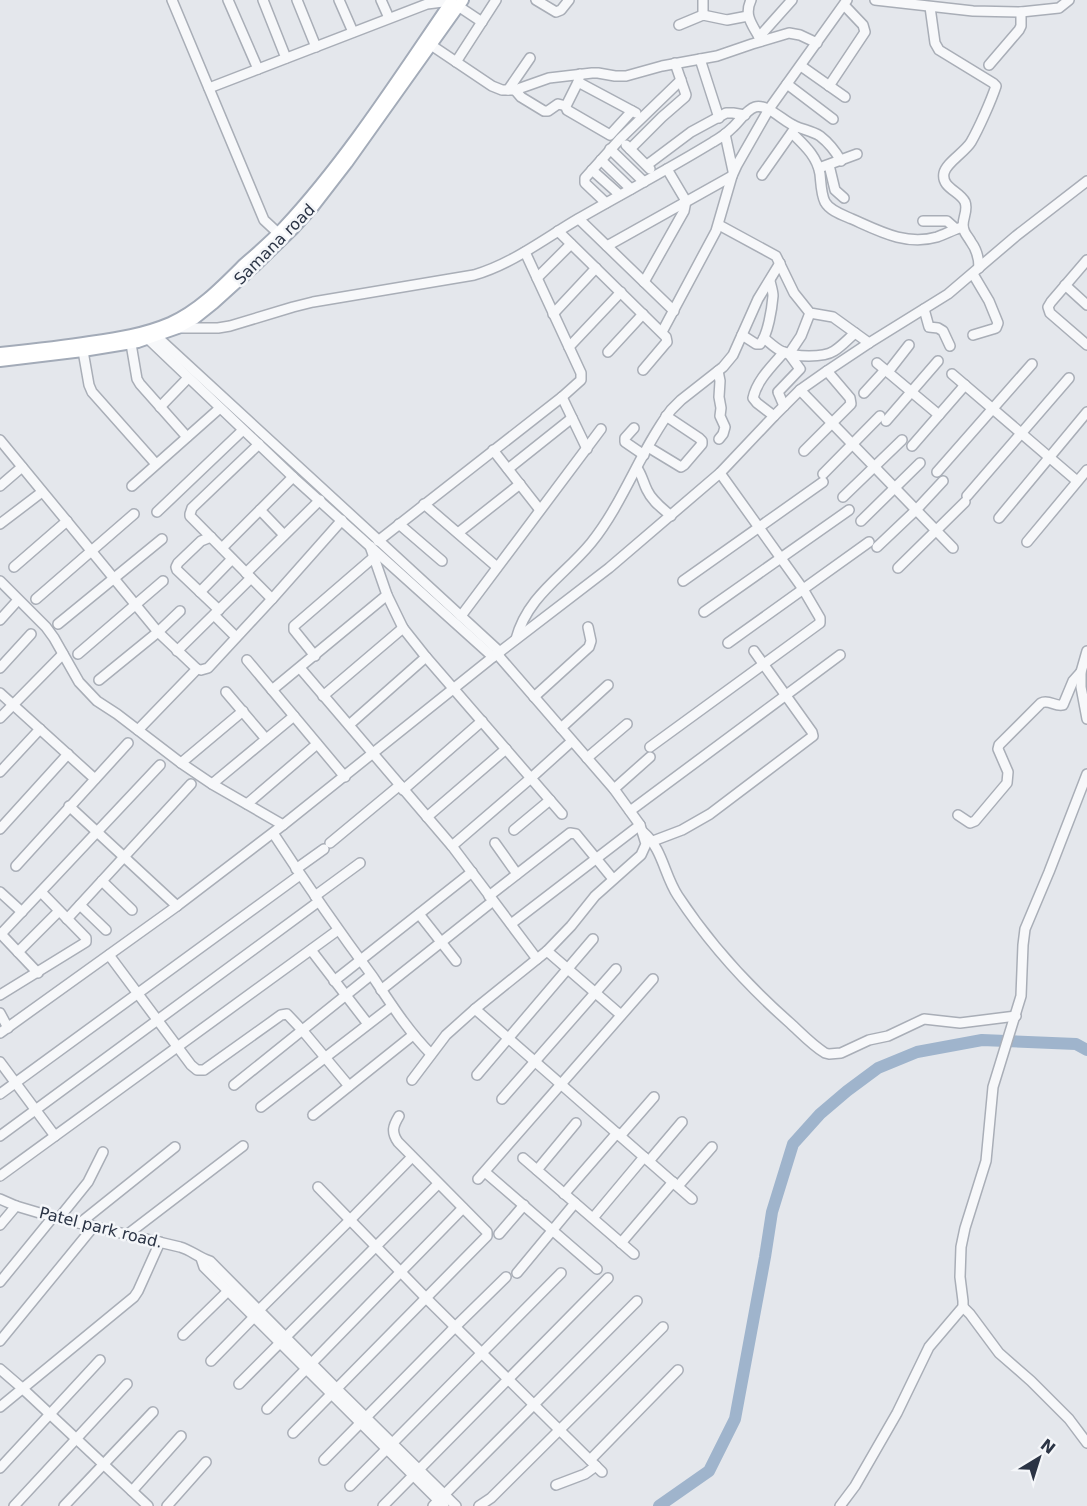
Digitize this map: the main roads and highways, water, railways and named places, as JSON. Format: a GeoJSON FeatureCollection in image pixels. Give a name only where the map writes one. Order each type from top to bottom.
{"type":"FeatureCollection","features":[{"type":"Feature","properties":{"kind":"main road","name":"Samana road"},"geometry":{"type":"LineString","coordinates":[[0,361],[83,351],[178,328],[194,319],[293,229],[347,163],[431,45],[456,2]]}},
{"type":"Feature","properties":{"kind":"main road","name":"Samana road"},"geometry":{"type":"LineString","coordinates":[[149,335],[195,308],[278,233],[340,158],[456,2]]}},
{"type":"Feature","properties":{"kind":"main road","name":"Samana road"},"geometry":{"type":"LineString","coordinates":[[0,353],[131,340]]}},
{"type":"Feature","properties":{"kind":"waterway"},"geometry":{"type":"LineString","coordinates":[[659,1506],[709,1471],[735,1419],[772,1212],[793,1144],[820,1114],[878,1068],[917,1052],[982,1040],[1076,1044],[1087,1050]]}}]}
